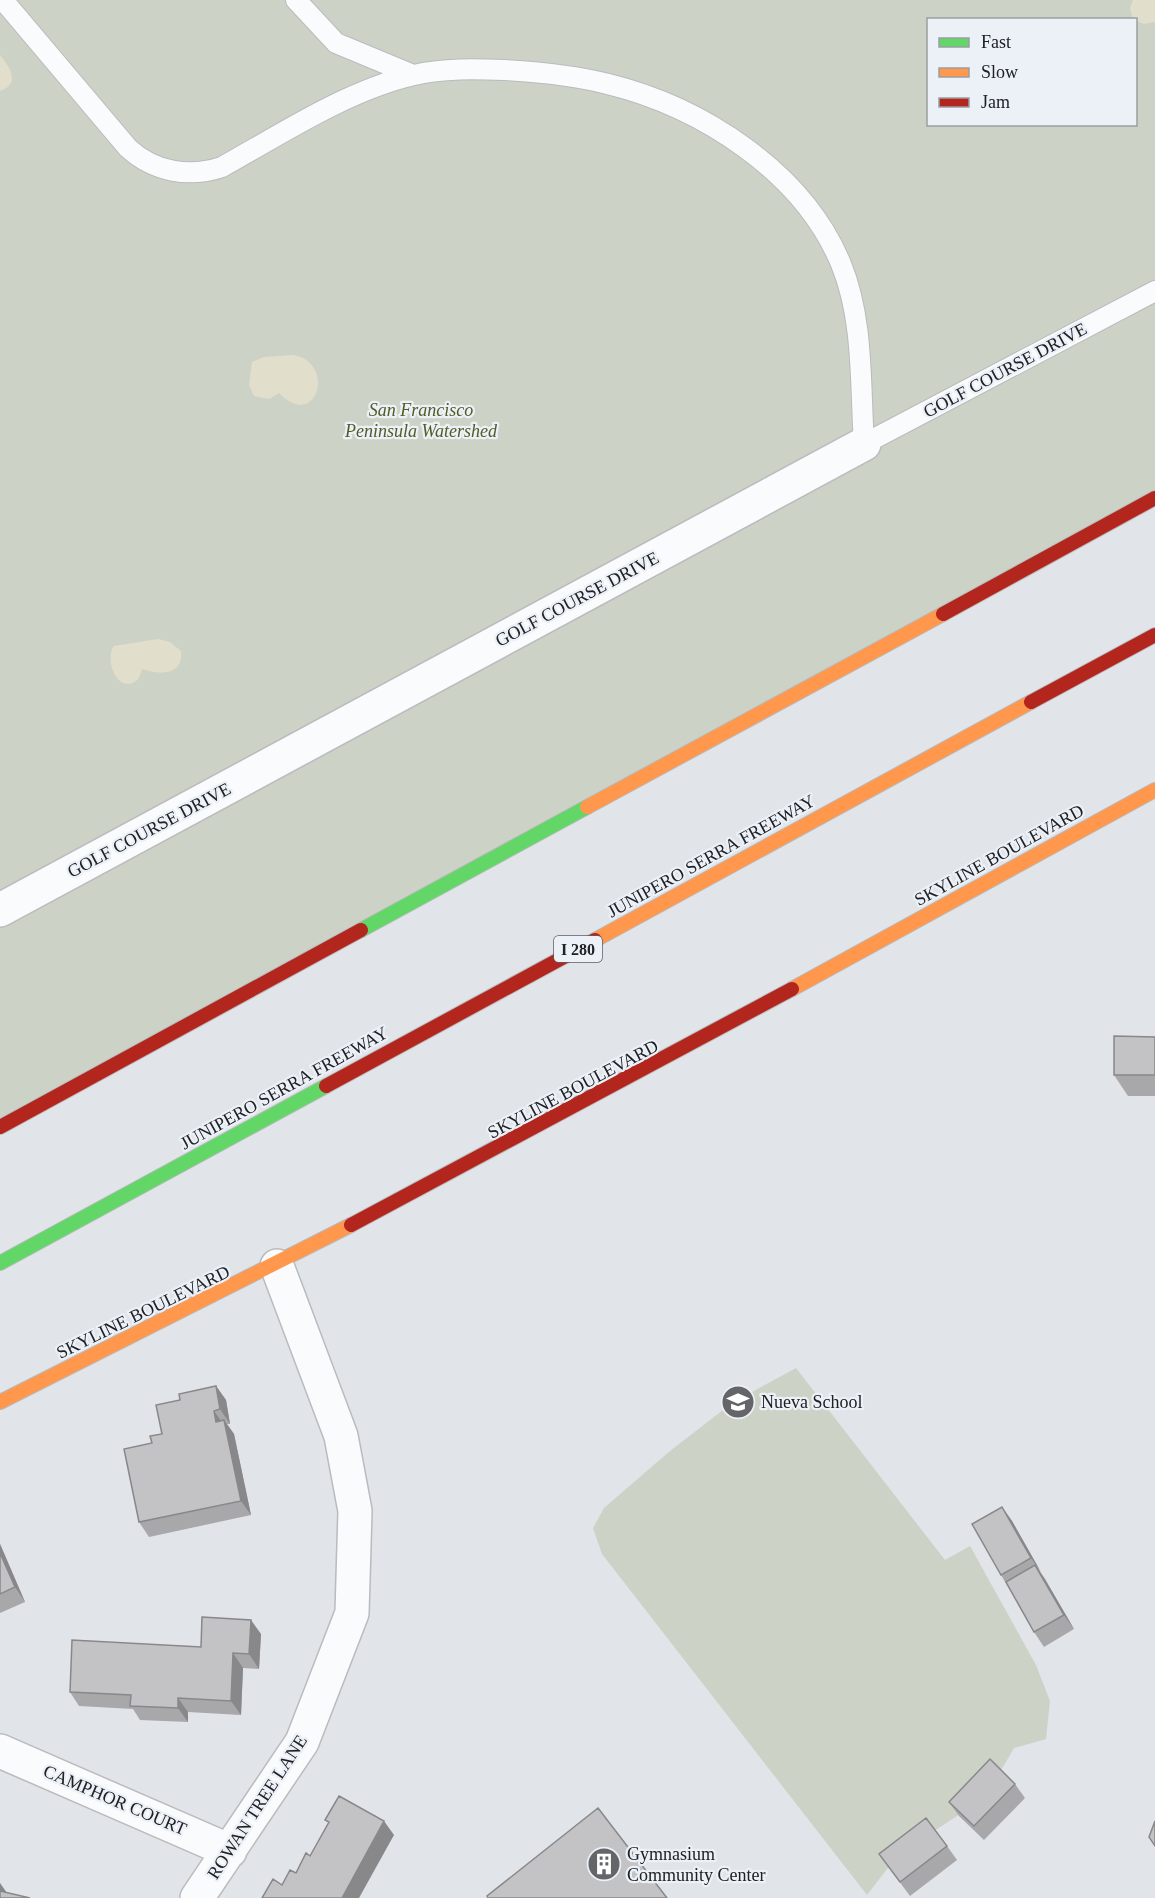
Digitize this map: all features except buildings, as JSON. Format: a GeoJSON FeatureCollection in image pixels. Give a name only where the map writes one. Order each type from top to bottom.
{"type":"FeatureCollection","features":[{"type":"Feature","properties":{"kind":"main road"},"geometry":{"type":"LineString","coordinates":[[0,1127],[1155,498]]}},
{"type":"Feature","properties":{"kind":"main road","name":"JUNIPERO SERRA FREEWAY"},"geometry":{"type":"LineString","coordinates":[[0,1263],[1155,635]]}},
{"type":"Feature","properties":{"kind":"main road","name":"SKYLINE BOULEVARD"},"geometry":{"type":"LineString","coordinates":[[0,1402],[277,1266],[578,1107],[1155,790]]}},
{"type":"Feature","properties":{"kind":"street","name":"GOLF COURSE DRIVE"},"geometry":{"type":"LineString","coordinates":[[0,910],[864,444]]}},
{"type":"Feature","properties":{"kind":"street","name":"ROWAN TREE LANE"},"geometry":{"type":"LineString","coordinates":[[197,1898],[302,1742],[352,1613],[355,1511],[342,1436],[277,1266]]}},
{"type":"Feature","properties":{"kind":"street","name":"CAMPHOR COURT"},"geometry":{"type":"LineString","coordinates":[[0,1751],[230,1851]]}},
{"type":"Feature","properties":{"kind":"lane"},"geometry":{"type":"LineString","coordinates":[[3,0],[128,148],[143,160],[164,170],[207,172],[222,167],[347,100],[413,75],[455,70],[556,73],[610,84],[664,102],[691,115],[731,139],[763,164],[799,198],[814,218],[842,266],[854,312],[864,444]]}},
{"type":"Feature","properties":{"kind":"lane"},"geometry":{"type":"LineString","coordinates":[[296,0],[336,43],[413,75]]}},
{"type":"Feature","properties":{"kind":"lane","name":"GOLF COURSE DRIVE"},"geometry":{"type":"LineString","coordinates":[[864,444],[1155,291]]}},
{"type":"Feature","properties":{"kind":"green space","name":"San Francisco Peninsula Watershed"},"geometry":{"type":"Polygon","coordinates":[[[0,0],[1155,0],[1155,498],[0,1127],[0,0]]]}},
{"type":"Feature","properties":{"kind":"green space"},"geometry":{"type":"Polygon","coordinates":[[[796,1368],[945,1560],[970,1546],[1036,1665],[1050,1701],[1046,1739],[1014,1748],[999,1774],[957,1816],[928,1835],[907,1856],[887,1869],[867,1895],[602,1554],[593,1528],[604,1508],[670,1451],[732,1403],[796,1368]]]}},
{"type":"Feature","properties":{"kind":"sand"},"geometry":{"type":"Polygon","coordinates":[[[1133,0],[1155,0],[1155,22],[1144,24],[1137,21],[1137,18],[1133,18],[1130,8],[1133,0]]]}},
{"type":"Feature","properties":{"kind":"sand"},"geometry":{"type":"Polygon","coordinates":[[[0,55],[10,70],[12,80],[6,88],[0,91],[0,55]]]}},
{"type":"Feature","properties":{"kind":"sand"},"geometry":{"type":"Polygon","coordinates":[[[293,355],[307,360],[315,369],[318,380],[317,391],[312,400],[303,404],[292,403],[279,393],[269,399],[254,396],[249,385],[252,362],[264,357],[293,355]]]}},
{"type":"Feature","properties":{"kind":"sand"},"geometry":{"type":"Polygon","coordinates":[[[158,639],[170,642],[181,651],[181,659],[174,669],[162,673],[143,669],[138,680],[129,684],[118,679],[111,659],[114,646],[158,639]]]}},
{"type":"Feature","properties":{"kind":"traffic: fast"},"geometry":{"type":"LineString","coordinates":[[361,930],[587,807]]}},
{"type":"Feature","properties":{"kind":"traffic: fast"},"geometry":{"type":"LineString","coordinates":[[0,1263],[326,1086]]}},
{"type":"Feature","properties":{"kind":"traffic: slow"},"geometry":{"type":"LineString","coordinates":[[587,807],[943,614]]}},
{"type":"Feature","properties":{"kind":"traffic: slow"},"geometry":{"type":"LineString","coordinates":[[595,940],[1031,702]]}},
{"type":"Feature","properties":{"kind":"traffic: slow"},"geometry":{"type":"LineString","coordinates":[[792,989],[1155,790]]}},
{"type":"Feature","properties":{"kind":"traffic: slow"},"geometry":{"type":"LineString","coordinates":[[0,1402],[351,1225]]}},
{"type":"Feature","properties":{"kind":"traffic: jam"},"geometry":{"type":"LineString","coordinates":[[943,614],[1155,498]]}},
{"type":"Feature","properties":{"kind":"traffic: jam"},"geometry":{"type":"LineString","coordinates":[[1031,702],[1155,635]]}},
{"type":"Feature","properties":{"kind":"traffic: jam"},"geometry":{"type":"LineString","coordinates":[[0,1127],[361,930]]}},
{"type":"Feature","properties":{"kind":"traffic: jam"},"geometry":{"type":"LineString","coordinates":[[326,1086],[595,940]]}},
{"type":"Feature","properties":{"kind":"traffic: jam"},"geometry":{"type":"LineString","coordinates":[[351,1225],[792,989]]}},
{"type":"Feature","properties":{"kind":"place","name":"Nueva School"},"geometry":{"type":"Point","coordinates":[738,1402]}},
{"type":"Feature","properties":{"kind":"place","name":"Gymnasium Community Center"},"geometry":{"type":"Point","coordinates":[604,1864]}}]}
